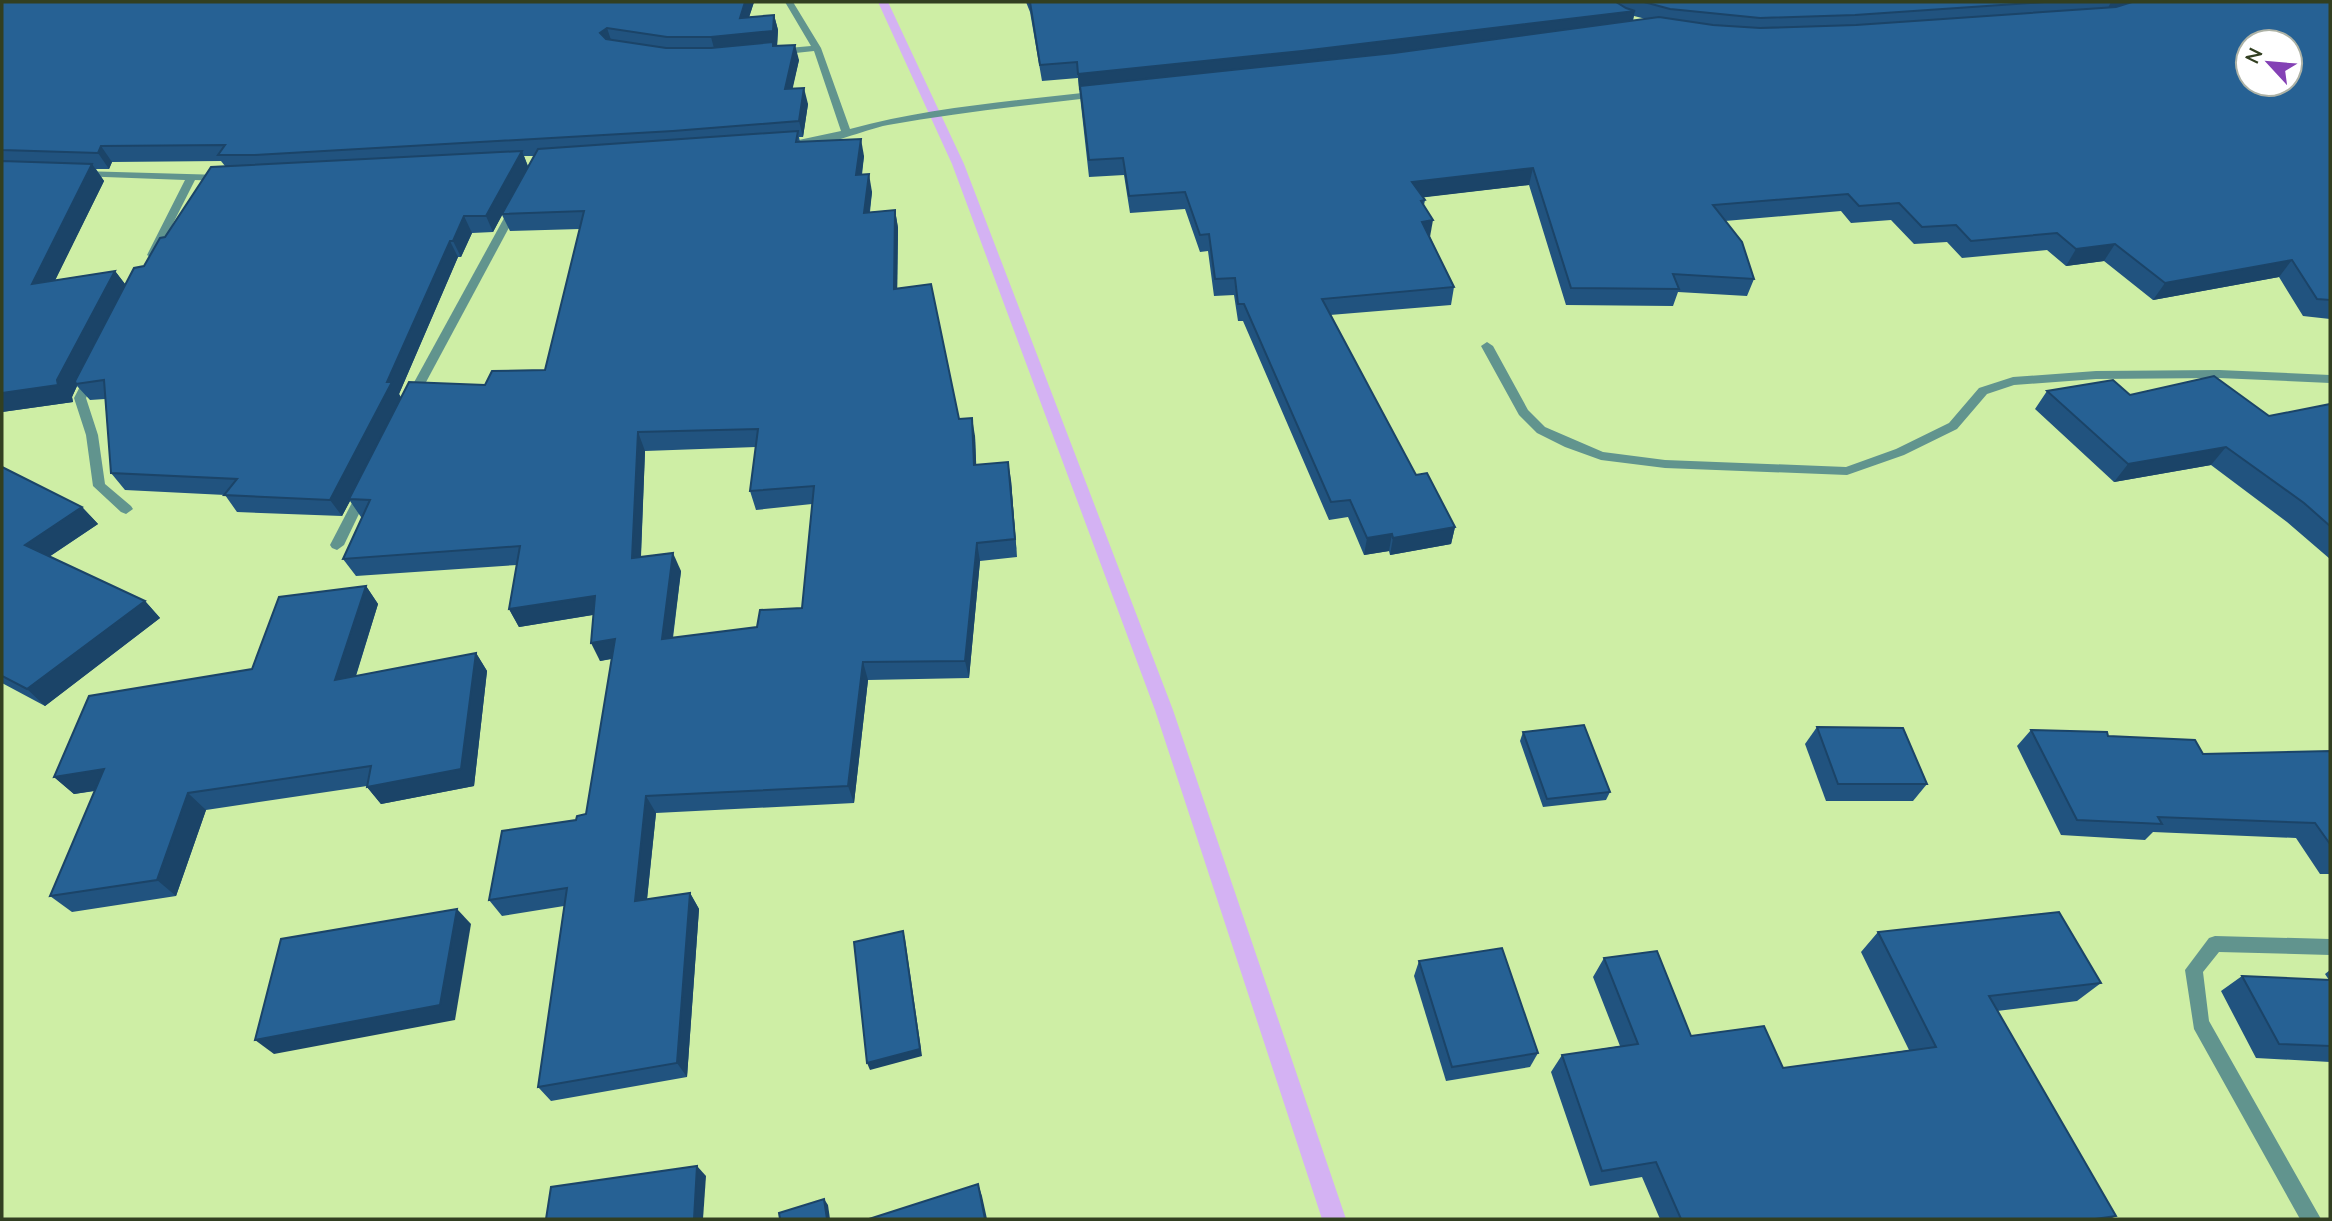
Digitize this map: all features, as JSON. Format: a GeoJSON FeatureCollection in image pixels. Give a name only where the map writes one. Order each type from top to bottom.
{"type":"FeatureCollection","features":[{"type":"Feature","properties":{"kind":"street"},"geometry":{"type":"LineString","coordinates":[[789,2],[817,48],[846,134]]}},
{"type":"Feature","properties":{"kind":"street"},"geometry":{"type":"LineString","coordinates":[[766,53],[817,48]]}},
{"type":"Feature","properties":{"kind":"street"},"geometry":{"type":"LineString","coordinates":[[782,145],[811,142],[882,123],[991,106],[1114,92]]}},
{"type":"Feature","properties":{"kind":"street"},"geometry":{"type":"LineString","coordinates":[[66,173],[228,177]]}},
{"type":"Feature","properties":{"kind":"street"},"geometry":{"type":"LineString","coordinates":[[148,264],[191,178]]}},
{"type":"Feature","properties":{"kind":"street"},"geometry":{"type":"LineString","coordinates":[[407,407],[521,196]]}},
{"type":"Feature","properties":{"kind":"street"},"geometry":{"type":"LineString","coordinates":[[1487,346],[1523,412],[1541,430],[1601,456],[1665,464],[1847,471],[1900,453],[1953,426],[1983,391],[2013,381],[2096,375],[2219,374],[2330,379]]}},
{"type":"Feature","properties":{"kind":"street"},"geometry":{"type":"LineString","coordinates":[[98,362],[80,398],[92,435],[99,486],[126,509]]}},
{"type":"Feature","properties":{"kind":"street"},"geometry":{"type":"LineString","coordinates":[[337,545],[371,477]]}},
{"type":"Feature","properties":{"kind":"street"},"geometry":{"type":"LineString","coordinates":[[2311,1219],[2200,1023],[2194,970],[2215,944],[2330,947]]}},
{"type":"Feature","properties":{"kind":"building"},"geometry":{"type":"Polygon","coordinates":[[[2,2],[745,2],[740,18],[774,15],[773,31],[711,37],[667,37],[607,28],[600,33],[606,39],[666,48],[711,48],[773,42],[773,46],[795,45],[785,89],[804,88],[799,121],[673,131],[255,155],[218,155],[225,145],[101,146],[98,153],[2,150],[2,2]]]}},
{"type":"Feature","properties":{"kind":"building"},"geometry":{"type":"Polygon","coordinates":[[[1030,2],[1616,2],[1635,11],[1302,51],[1078,74],[1077,62],[1040,65],[1030,2]]]}},
{"type":"Feature","properties":{"kind":"building"},"geometry":{"type":"Polygon","coordinates":[[[1644,2],[2045,2],[1855,15],[1760,18],[1670,9],[1644,2]]]}},
{"type":"Feature","properties":{"kind":"building"},"geometry":{"type":"Polygon","coordinates":[[[2132,2],[2330,2],[2330,300],[2317,299],[2292,260],[2165,283],[2115,244],[2076,249],[2057,233],[1971,241],[1956,225],[1922,227],[1899,203],[1859,206],[1848,194],[1713,205],[1742,242],[1754,279],[1673,274],[1679,289],[1571,288],[1533,168],[1412,182],[1425,200],[1421,201],[1433,220],[1422,222],[1454,287],[1322,299],[1416,475],[1427,473],[1455,527],[1393,538],[1392,534],[1367,538],[1350,500],[1331,502],[1244,304],[1238,304],[1235,278],[1215,279],[1209,234],[1200,235],[1185,192],[1129,196],[1123,158],[1089,160],[1080,86],[1394,53],[1659,17],[1713,25],[1760,28],[1856,25],[2116,7],[2132,2]]]}},
{"type":"Feature","properties":{"kind":"building"},"geometry":{"type":"Polygon","coordinates":[[[798,131],[796,142],[861,139],[856,175],[869,174],[864,213],[895,210],[894,289],[931,284],[959,419],[972,418],[974,465],[1008,462],[1015,539],[977,543],[965,661],[863,662],[848,786],[646,796],[635,901],[690,893],[677,1063],[538,1087],[567,888],[489,900],[502,831],[576,820],[577,816],[586,814],[615,639],[591,643],[595,596],[509,609],[520,546],[343,559],[370,500],[349,499],[409,382],[485,385],[492,371],[545,370],[584,211],[502,214],[538,149],[798,131]],[[758,429],[638,432],[632,558],[673,553],[662,639],[757,627],[760,610],[802,608],[814,486],[750,491],[758,429]]]}},
{"type":"Feature","properties":{"kind":"building"},"geometry":{"type":"Polygon","coordinates":[[[522,151],[486,216],[464,216],[453,241],[450,241],[387,382],[392,382],[330,500],[224,495],[237,479],[111,473],[104,380],[76,384],[75,381],[134,268],[144,266],[160,238],[165,237],[211,167],[522,151]]]}},
{"type":"Feature","properties":{"kind":"building"},"geometry":{"type":"Polygon","coordinates":[[[2,161],[92,164],[32,284],[115,271],[57,380],[58,385],[2,393],[2,161]]]}},
{"type":"Feature","properties":{"kind":"building"},"geometry":{"type":"Polygon","coordinates":[[[2214,376],[2269,416],[2330,404],[2330,526],[2304,503],[2226,447],[2128,464],[2047,391],[2113,380],[2130,395],[2214,376]]]}},
{"type":"Feature","properties":{"kind":"building"},"geometry":{"type":"Polygon","coordinates":[[[2,467],[82,507],[25,545],[145,601],[27,689],[2,676],[2,467]]]}},
{"type":"Feature","properties":{"kind":"building"},"geometry":{"type":"Polygon","coordinates":[[[366,586],[335,680],[476,653],[461,769],[367,787],[371,766],[188,793],[157,880],[50,896],[104,769],[54,777],[89,696],[252,669],[279,597],[366,586]]]}},
{"type":"Feature","properties":{"kind":"building"},"geometry":{"type":"Polygon","coordinates":[[[1584,725],[1610,792],[1547,799],[1523,732],[1584,725]]]}},
{"type":"Feature","properties":{"kind":"building"},"geometry":{"type":"Polygon","coordinates":[[[1817,727],[1903,728],[1927,784],[1838,784],[1817,727]]]}},
{"type":"Feature","properties":{"kind":"building"},"geometry":{"type":"Polygon","coordinates":[[[2031,730],[2107,732],[2108,736],[2195,740],[2203,754],[2330,751],[2330,844],[2315,823],[2158,817],[2162,824],[2077,820],[2031,730]]]}},
{"type":"Feature","properties":{"kind":"building"},"geometry":{"type":"Polygon","coordinates":[[[457,909],[440,1005],[255,1040],[281,939],[457,909]]]}},
{"type":"Feature","properties":{"kind":"building"},"geometry":{"type":"Polygon","coordinates":[[[2059,912],[2101,983],[1989,996],[2116,1216],[2095,1219],[1681,1219],[1656,1162],[1602,1171],[1562,1055],[1638,1044],[1604,958],[1657,951],[1691,1036],[1764,1026],[1783,1068],[1936,1047],[1878,932],[2059,912]]]}},
{"type":"Feature","properties":{"kind":"building"},"geometry":{"type":"Polygon","coordinates":[[[903,931],[920,1049],[867,1063],[854,942],[903,931]]]}},
{"type":"Feature","properties":{"kind":"building"},"geometry":{"type":"Polygon","coordinates":[[[1502,948],[1538,1053],[1452,1067],[1419,961],[1502,948]]]}},
{"type":"Feature","properties":{"kind":"building"},"geometry":{"type":"Polygon","coordinates":[[[2242,976],[2330,980],[2330,1046],[2279,1044],[2242,976]]]}},
{"type":"Feature","properties":{"kind":"building"},"geometry":{"type":"Polygon","coordinates":[[[697,1166],[694,1219],[546,1219],[551,1187],[697,1166]]]}},
{"type":"Feature","properties":{"kind":"building"},"geometry":{"type":"Polygon","coordinates":[[[978,1184],[985,1219],[869,1219],[978,1184]]]}},
{"type":"Feature","properties":{"kind":"building"},"geometry":{"type":"Polygon","coordinates":[[[824,1199],[827,1219],[780,1219],[779,1213],[824,1199]]]}},
{"type":"Feature","properties":{"kind":"waterway"},"geometry":{"type":"LineString","coordinates":[[883,2],[958,164],[1164,710],[1334,1219]]}}]}
